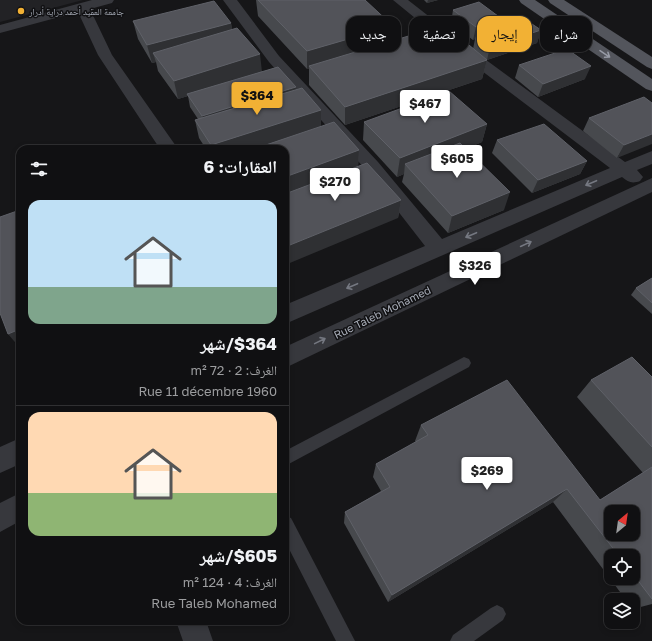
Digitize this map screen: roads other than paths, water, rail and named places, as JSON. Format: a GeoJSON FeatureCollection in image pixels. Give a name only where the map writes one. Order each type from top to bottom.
{"type":"FeatureCollection","features":[{"type":"Feature","properties":{"kind":"main road"},"geometry":{"type":"LineString","coordinates":[[526,0],[652,86]]}},
{"type":"Feature","properties":{"kind":"main road"},"geometry":{"type":"LineString","coordinates":[[555,0],[652,64]]}},
{"type":"Feature","properties":{"kind":"street"},"geometry":{"type":"LineString","coordinates":[[0,29],[107,0]]}},
{"type":"Feature","properties":{"kind":"street"},"geometry":{"type":"LineString","coordinates":[[230,0],[274,59],[372,166],[439,249]]}},
{"type":"Feature","properties":{"kind":"street"},"geometry":{"type":"LineString","coordinates":[[400,0],[458,46],[623,169],[650,187]]}},
{"type":"Feature","properties":{"kind":"street"},"geometry":{"type":"LineString","coordinates":[[82,7],[105,55],[166,145]]}},
{"type":"Feature","properties":{"kind":"street"},"geometry":{"type":"LineString","coordinates":[[289,313],[652,156]]}},
{"type":"Feature","properties":{"kind":"street","name":"Rue Taleb Mohamed"},"geometry":{"type":"LineString","coordinates":[[289,356],[650,187]]}},
{"type":"Feature","properties":{"kind":"street"},"geometry":{"type":"LineString","coordinates":[[0,461],[16,452]]}},
{"type":"Feature","properties":{"kind":"street"},"geometry":{"type":"LineString","coordinates":[[0,518],[16,508]]}},
{"type":"Feature","properties":{"kind":"street"},"geometry":{"type":"LineString","coordinates":[[192,625],[198,641]]}},
{"type":"Feature","properties":{"kind":"lane"},"geometry":{"type":"LineString","coordinates":[[289,457],[464,363]]}},
{"type":"Feature","properties":{"kind":"lane"},"geometry":{"type":"LineString","coordinates":[[289,532],[346,641]]}},
{"type":"Feature","properties":{"kind":"lane"},"geometry":{"type":"LineString","coordinates":[[459,641],[497,614]]}},
{"type":"Feature","properties":{"kind":"place","name":"جامعة العقيد أحمد دراية أدرار"},"geometry":{"type":"Point","coordinates":[21,11]}}]}
